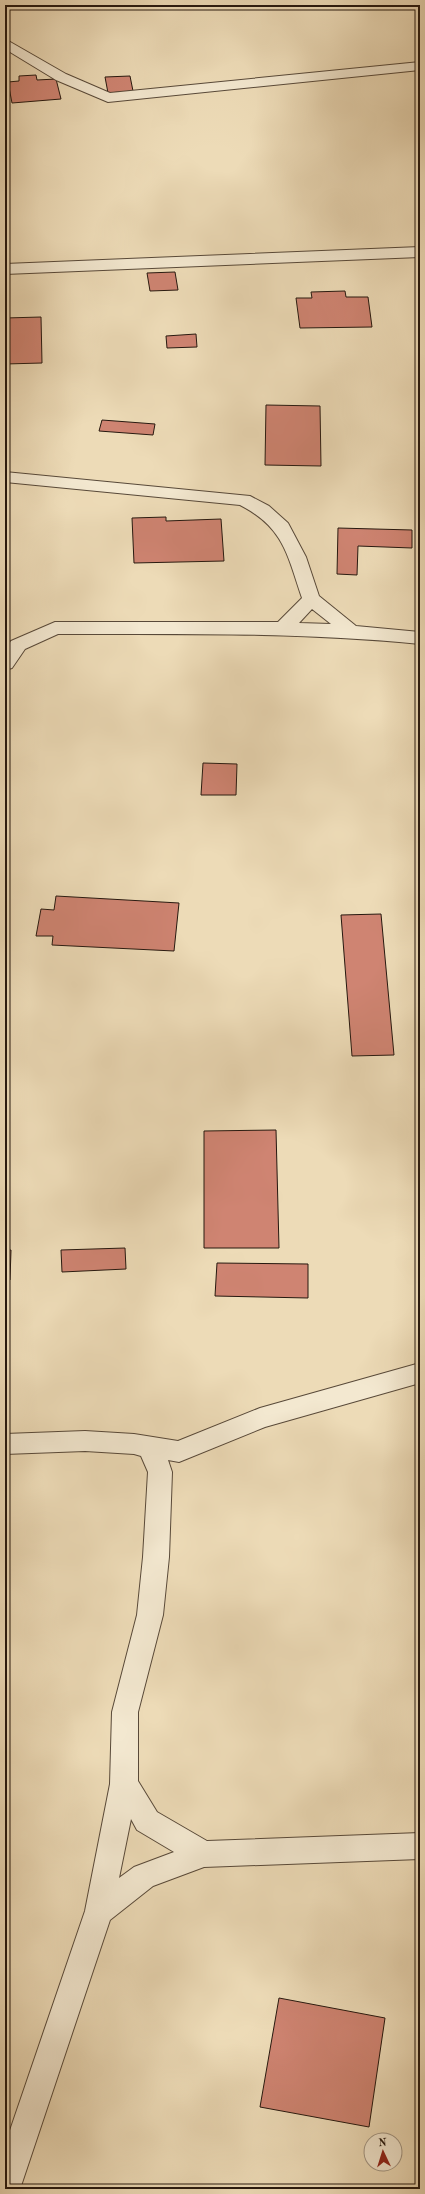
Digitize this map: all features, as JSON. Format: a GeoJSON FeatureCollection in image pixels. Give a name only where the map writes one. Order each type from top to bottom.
{"type":"FeatureCollection","features":[{"type":"Feature","properties":{"kind":"street"},"geometry":{"type":"LineString","coordinates":[[5,43],[61,77],[108,98],[420,66]]}},
{"type":"Feature","properties":{"kind":"street"},"geometry":{"type":"LineString","coordinates":[[5,269],[420,252]]}},
{"type":"Feature","properties":{"kind":"street"},"geometry":{"type":"LineString","coordinates":[[5,477],[244,500],[263,510],[282,527],[297,557],[312,599],[351,631]]}},
{"type":"Feature","properties":{"kind":"street"},"geometry":{"type":"LineString","coordinates":[[283,628],[312,599]]}},
{"type":"Feature","properties":{"kind":"street"},"geometry":{"type":"LineString","coordinates":[[5,664],[18,645],[55,628],[283,628],[351,631],[420,638]]}},
{"type":"Feature","properties":{"kind":"street"},"geometry":{"type":"LineString","coordinates":[[160,1472],[179,1452],[260,1418],[420,1373]]}},
{"type":"Feature","properties":{"kind":"street"},"geometry":{"type":"LineString","coordinates":[[5,1444],[85,1441],[134,1444],[179,1452]]}},
{"type":"Feature","properties":{"kind":"street"},"geometry":{"type":"LineString","coordinates":[[5,2189],[99,1911],[124,1784],[125,1712],[150,1614],[156,1557],[160,1472],[150,1446]]}},
{"type":"Feature","properties":{"kind":"street"},"geometry":{"type":"LineString","coordinates":[[124,1784],[147,1820],[204,1854]]}},
{"type":"Feature","properties":{"kind":"street"},"geometry":{"type":"LineString","coordinates":[[99,1911],[144,1876],[204,1854],[420,1846]]}},
{"type":"Feature","properties":{"kind":"building"},"geometry":{"type":"Polygon","coordinates":[[[36,75],[37,80],[56,79],[61,99],[12,103],[8,82],[19,81],[19,76],[36,75]]]}},
{"type":"Feature","properties":{"kind":"building"},"geometry":{"type":"Polygon","coordinates":[[[130,76],[133,91],[108,93],[105,77],[130,76]]]}},
{"type":"Feature","properties":{"kind":"building"},"geometry":{"type":"Polygon","coordinates":[[[175,272],[178,290],[150,291],[147,273],[175,272]]]}},
{"type":"Feature","properties":{"kind":"building"},"geometry":{"type":"Polygon","coordinates":[[[345,291],[346,297],[368,297],[372,327],[300,328],[296,298],[312,298],[311,292],[345,291]]]}},
{"type":"Feature","properties":{"kind":"building"},"geometry":{"type":"Polygon","coordinates":[[[41,317],[42,363],[5,364],[5,318],[41,317]]]}},
{"type":"Feature","properties":{"kind":"building"},"geometry":{"type":"Polygon","coordinates":[[[196,334],[197,347],[167,348],[166,336],[196,334]]]}},
{"type":"Feature","properties":{"kind":"building"},"geometry":{"type":"Polygon","coordinates":[[[266,405],[320,406],[321,466],[265,465],[266,405]]]}},
{"type":"Feature","properties":{"kind":"building"},"geometry":{"type":"Polygon","coordinates":[[[102,420],[155,424],[153,435],[99,431],[102,420]]]}},
{"type":"Feature","properties":{"kind":"building"},"geometry":{"type":"Polygon","coordinates":[[[166,517],[166,521],[221,519],[224,561],[134,563],[132,518],[166,517]]]}},
{"type":"Feature","properties":{"kind":"building"},"geometry":{"type":"Polygon","coordinates":[[[338,528],[412,530],[412,548],[358,546],[357,575],[337,574],[338,528]]]}},
{"type":"Feature","properties":{"kind":"building"},"geometry":{"type":"Polygon","coordinates":[[[203,763],[237,764],[236,795],[201,795],[203,763]]]}},
{"type":"Feature","properties":{"kind":"building"},"geometry":{"type":"Polygon","coordinates":[[[56,896],[179,903],[174,951],[52,945],[53,936],[36,936],[41,909],[54,910],[56,896]]]}},
{"type":"Feature","properties":{"kind":"building"},"geometry":{"type":"Polygon","coordinates":[[[381,914],[394,1055],[352,1056],[341,915],[381,914]]]}},
{"type":"Feature","properties":{"kind":"building"},"geometry":{"type":"Polygon","coordinates":[[[276,1130],[279,1248],[204,1248],[204,1131],[276,1130]]]}},
{"type":"Feature","properties":{"kind":"building"},"geometry":{"type":"Polygon","coordinates":[[[125,1248],[126,1269],[62,1272],[61,1250],[125,1248]]]}},
{"type":"Feature","properties":{"kind":"building"},"geometry":{"type":"Polygon","coordinates":[[[5,1250],[11,1250],[10,1280],[5,1281],[5,1250]]]}},
{"type":"Feature","properties":{"kind":"building"},"geometry":{"type":"Polygon","coordinates":[[[217,1263],[308,1264],[308,1298],[215,1296],[217,1263]]]}},
{"type":"Feature","properties":{"kind":"building"},"geometry":{"type":"Polygon","coordinates":[[[279,1998],[385,2018],[369,2127],[260,2107],[279,1998]]]}}]}
